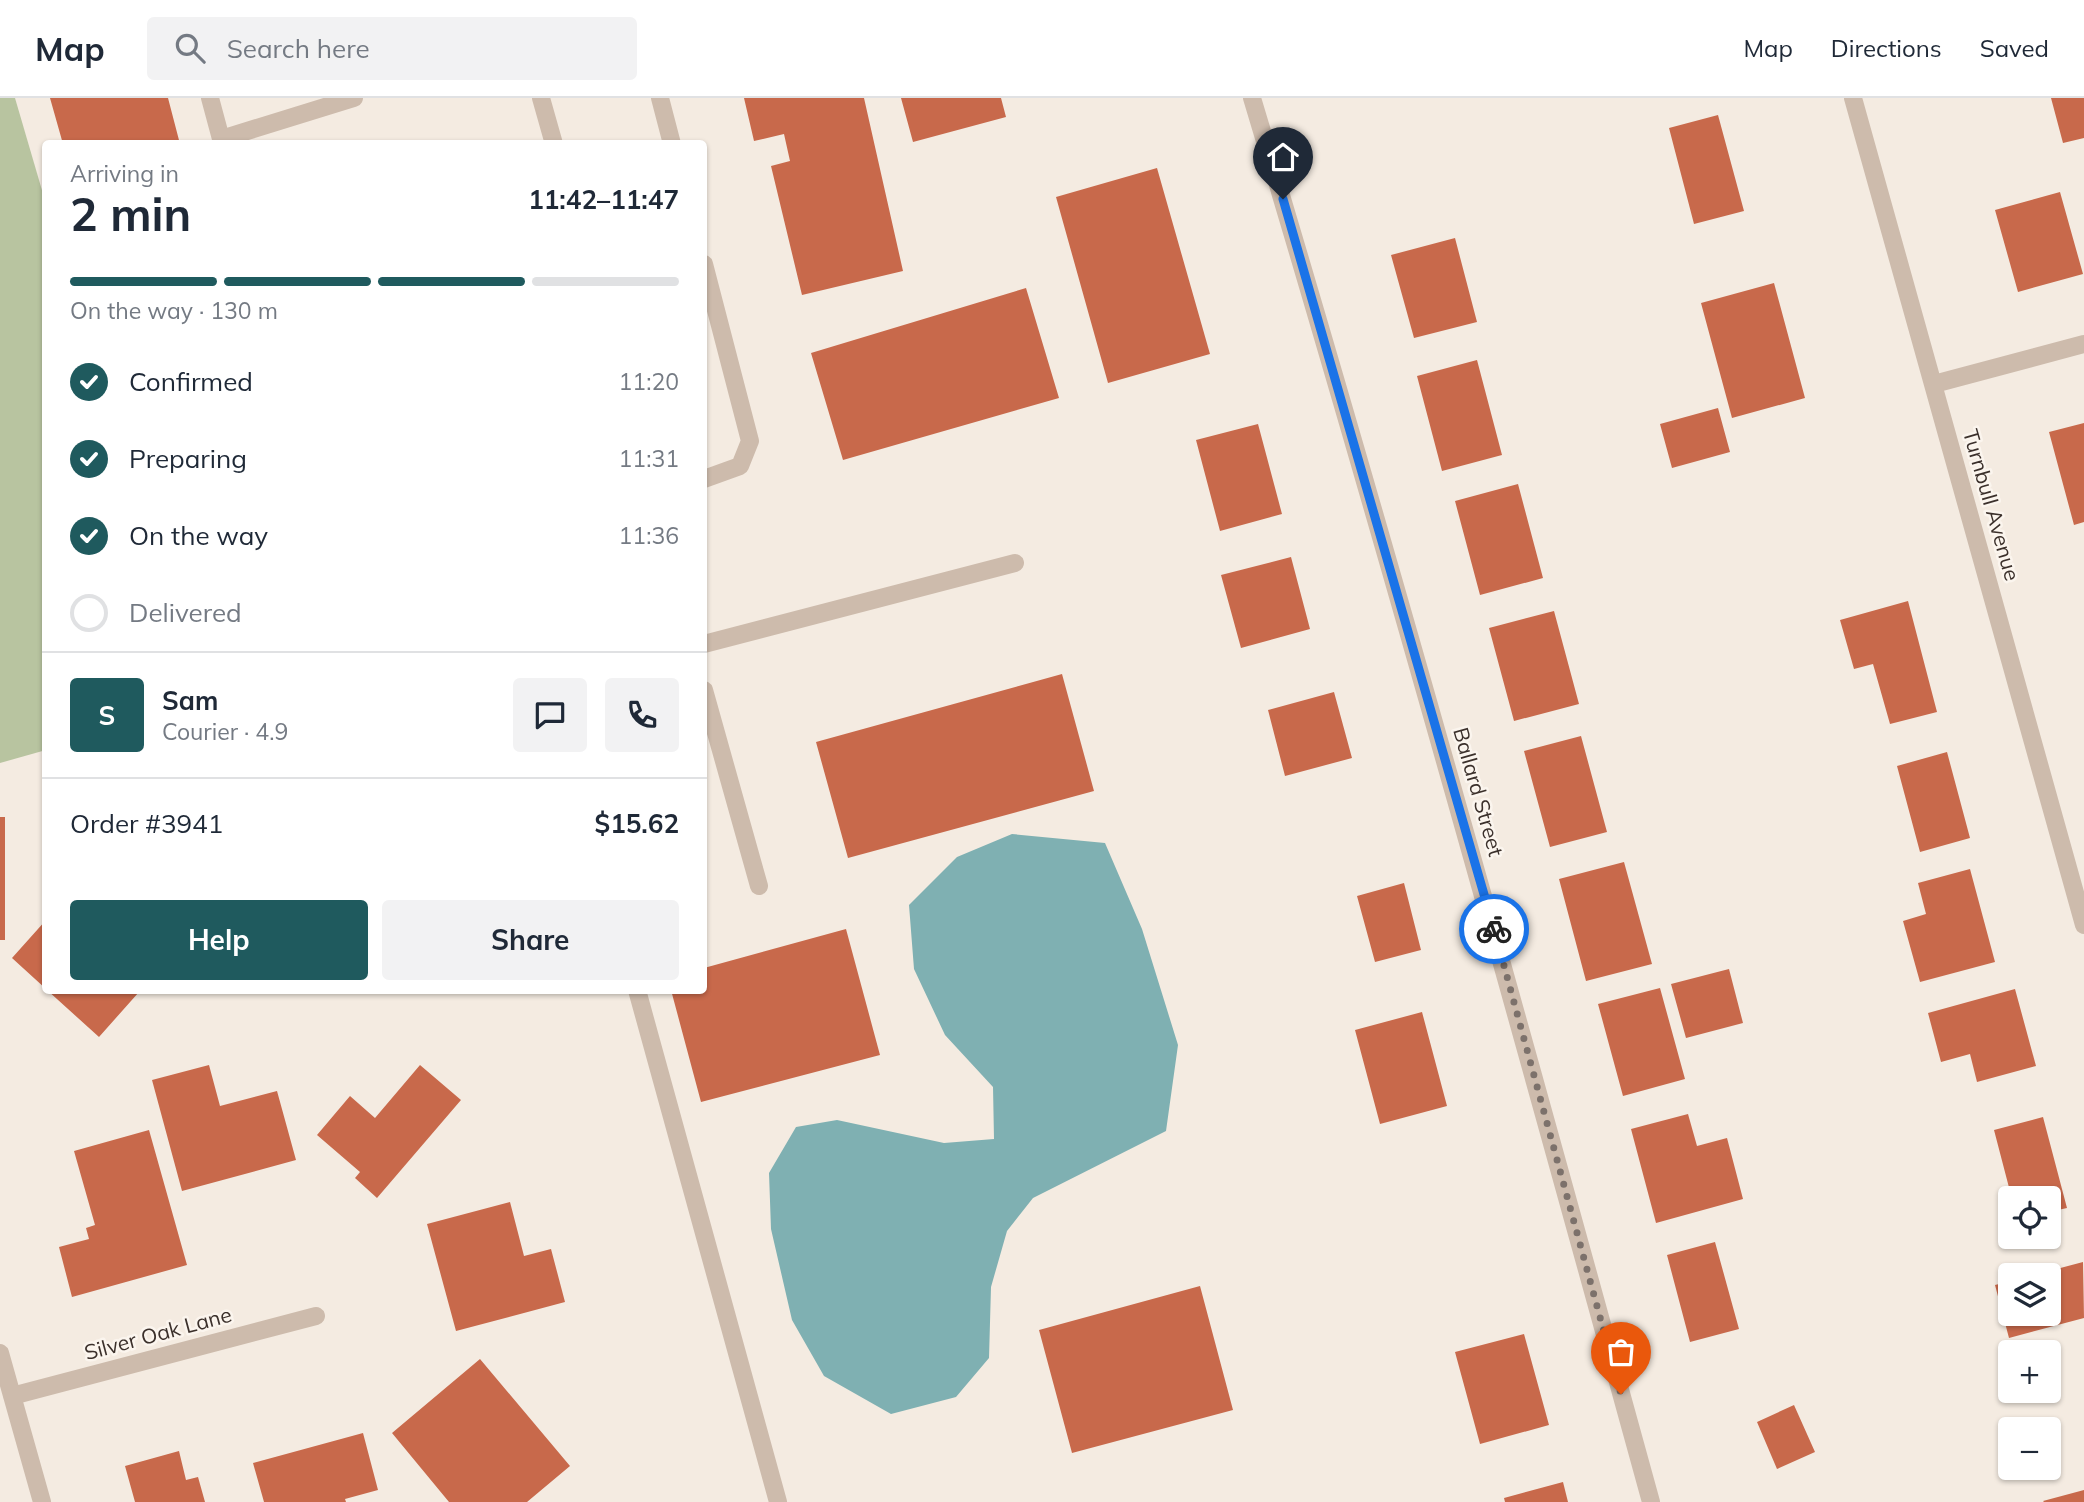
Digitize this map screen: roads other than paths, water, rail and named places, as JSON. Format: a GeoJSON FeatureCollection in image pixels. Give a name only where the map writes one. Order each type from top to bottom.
{"type":"FeatureCollection","features":[{"type":"Feature","properties":{"kind":"street"},"geometry":{"type":"LineString","coordinates":[[210,98],[221,139],[354,98]]}},
{"type":"Feature","properties":{"kind":"street"},"geometry":{"type":"LineString","coordinates":[[541,98],[553,140]]}},
{"type":"Feature","properties":{"kind":"street"},"geometry":{"type":"LineString","coordinates":[[660,98],[671,140]]}},
{"type":"Feature","properties":{"kind":"street","name":"Ballard Street"},"geometry":{"type":"LineString","coordinates":[[1252,98],[1485,897],[1651,1502]]}},
{"type":"Feature","properties":{"kind":"street","name":"Turnbull Avenue"},"geometry":{"type":"LineString","coordinates":[[1853,98],[2084,925]]}},
{"type":"Feature","properties":{"kind":"street"},"geometry":{"type":"LineString","coordinates":[[707,276],[750,441],[740,466],[707,478]]}},
{"type":"Feature","properties":{"kind":"street"},"geometry":{"type":"LineString","coordinates":[[1934,384],[2084,344]]}},
{"type":"Feature","properties":{"kind":"street"},"geometry":{"type":"LineString","coordinates":[[707,643],[1015,563]]}},
{"type":"Feature","properties":{"kind":"street"},"geometry":{"type":"LineString","coordinates":[[707,700],[760,886]]}},
{"type":"Feature","properties":{"kind":"street"},"geometry":{"type":"LineString","coordinates":[[638,994],[778,1502]]}},
{"type":"Feature","properties":{"kind":"street","name":"Silver Oak Lane"},"geometry":{"type":"LineString","coordinates":[[12,1396],[316,1316]]}},
{"type":"Feature","properties":{"kind":"street"},"geometry":{"type":"LineString","coordinates":[[0,1353],[42,1502]]}},
{"type":"Feature","properties":{"kind":"water"},"geometry":{"type":"Polygon","coordinates":[[[1012,834],[1105,843],[1142,929],[1178,1045],[1166,1131],[1033,1198],[1007,1231],[991,1287],[989,1358],[956,1397],[891,1414],[824,1376],[792,1320],[771,1229],[769,1173],[796,1127],[837,1120],[944,1143],[994,1139],[993,1087],[945,1035],[914,969],[909,905],[957,857],[1012,834]]]}}]}
